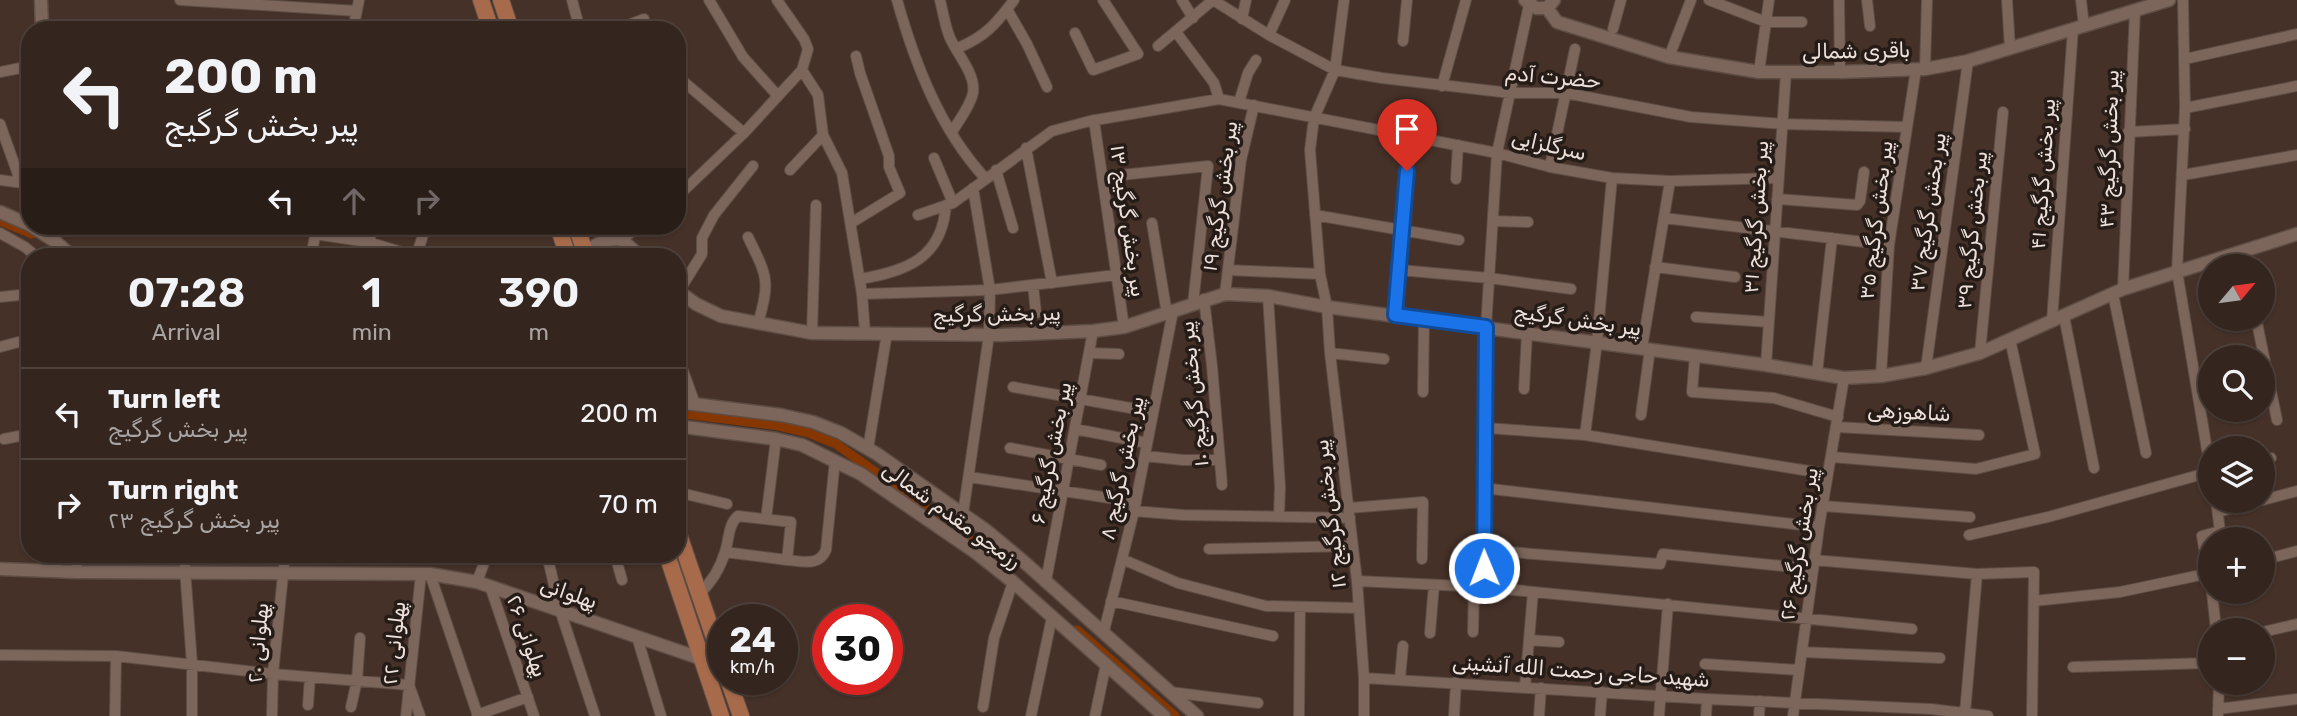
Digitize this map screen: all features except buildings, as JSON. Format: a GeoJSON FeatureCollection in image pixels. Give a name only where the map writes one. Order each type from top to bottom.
{"type":"FeatureCollection","features":[{"type":"Feature","properties":{"kind":"main road"},"geometry":{"type":"LineString","coordinates":[[481,0],[488,21]]}},
{"type":"Feature","properties":{"kind":"main road"},"geometry":{"type":"LineString","coordinates":[[501,0],[508,21]]}},
{"type":"Feature","properties":{"kind":"main road"},"geometry":{"type":"LineString","coordinates":[[686,556],[707,617]]}},
{"type":"Feature","properties":{"kind":"main road"},"geometry":{"type":"LineString","coordinates":[[670,563],[721,716]]}},
{"type":"Feature","properties":{"kind":"main road"},"geometry":{"type":"LineString","coordinates":[[734,695],[741,716]]}},
{"type":"Feature","properties":{"kind":"street"},"geometry":{"type":"LineString","coordinates":[[41,0],[41,21]]}},
{"type":"Feature","properties":{"kind":"street"},"geometry":{"type":"LineString","coordinates":[[180,0],[358,6]]}},
{"type":"Feature","properties":{"kind":"street"},"geometry":{"type":"LineString","coordinates":[[572,0],[578,21]]}},
{"type":"Feature","properties":{"kind":"street"},"geometry":{"type":"LineString","coordinates":[[709,0],[743,58],[778,96]]}},
{"type":"Feature","properties":{"kind":"street"},"geometry":{"type":"LineString","coordinates":[[686,186],[744,134],[802,70],[808,49],[777,0]]}},
{"type":"Feature","properties":{"kind":"street"},"geometry":{"type":"LineString","coordinates":[[897,0],[908,40],[926,86],[966,157],[985,178]]}},
{"type":"Feature","properties":{"kind":"street"},"geometry":{"type":"LineString","coordinates":[[940,0],[950,39],[958,48],[973,90],[969,105],[952,132]]}},
{"type":"Feature","properties":{"kind":"street"},"geometry":{"type":"LineString","coordinates":[[958,48],[978,40],[992,29],[1014,0]]}},
{"type":"Feature","properties":{"kind":"street"},"geometry":{"type":"LineString","coordinates":[[1074,33],[1093,70],[1138,54],[1103,0]]}},
{"type":"Feature","properties":{"kind":"street"},"geometry":{"type":"LineString","coordinates":[[1182,0],[1193,18]]}},
{"type":"Feature","properties":{"kind":"street"},"geometry":{"type":"LineString","coordinates":[[1158,46],[1213,0]]}},
{"type":"Feature","properties":{"kind":"street","name":"حضرت آدم"},"geometry":{"type":"LineString","coordinates":[[1213,0],[1335,71],[1510,93],[1566,93],[1691,117],[1782,124],[1907,127]]}},
{"type":"Feature","properties":{"kind":"street"},"geometry":{"type":"LineString","coordinates":[[1242,19],[1246,0]]}},
{"type":"Feature","properties":{"kind":"street"},"geometry":{"type":"LineString","coordinates":[[1269,35],[1285,0]]}},
{"type":"Feature","properties":{"kind":"street","name":"پیر بخش گرگیج ۱۲"},"geometry":{"type":"LineString","coordinates":[[1344,0],[1335,71],[1314,118],[1310,150],[1320,274],[1327,307],[1357,581],[1364,716]]}},
{"type":"Feature","properties":{"kind":"street"},"geometry":{"type":"LineString","coordinates":[[1402,41],[1407,0]]}},
{"type":"Feature","properties":{"kind":"street"},"geometry":{"type":"LineString","coordinates":[[1442,86],[1466,0]]}},
{"type":"Feature","properties":{"kind":"street"},"geometry":{"type":"LineString","coordinates":[[1613,29],[1621,0]]}},
{"type":"Feature","properties":{"kind":"street"},"geometry":{"type":"LineString","coordinates":[[1669,57],[1691,0]]}},
{"type":"Feature","properties":{"kind":"street"},"geometry":{"type":"LineString","coordinates":[[1709,0],[1766,22],[1802,22]]}},
{"type":"Feature","properties":{"kind":"street"},"geometry":{"type":"LineString","coordinates":[[1759,72],[1769,0]]}},
{"type":"Feature","properties":{"kind":"street"},"geometry":{"type":"LineString","coordinates":[[1839,0],[1840,72]]}},
{"type":"Feature","properties":{"kind":"street"},"geometry":{"type":"LineString","coordinates":[[1867,0],[1870,26]]}},
{"type":"Feature","properties":{"kind":"street","name":"پیر بخش گرگیج ۳۵"},"geometry":{"type":"LineString","coordinates":[[1881,376],[1889,245],[1907,127],[1921,69],[1927,0]]}},
{"type":"Feature","properties":{"kind":"street"},"geometry":{"type":"LineString","coordinates":[[2007,0],[2010,48]]}},
{"type":"Feature","properties":{"kind":"street","name":"پیر بخش گرگیج ۴۱"},"geometry":{"type":"LineString","coordinates":[[2081,0],[2058,319],[2094,468]]}},
{"type":"Feature","properties":{"kind":"street"},"geometry":{"type":"LineString","coordinates":[[2183,0],[2186,108],[2177,271],[2204,436]]}},
{"type":"Feature","properties":{"kind":"street","name":"باقری شمالی"},"geometry":{"type":"LineString","coordinates":[[1550,4],[1558,22],[1669,57],[1759,72],[1840,72],[1921,69],[1968,61],[2163,1]]}},
{"type":"Feature","properties":{"kind":"street"},"geometry":{"type":"LineString","coordinates":[[1473,632],[1484,550],[1486,327],[1497,153],[1527,2],[1536,8],[1550,4]]}},
{"type":"Feature","properties":{"kind":"street"},"geometry":{"type":"LineString","coordinates":[[1007,9],[1047,87]]}},
{"type":"Feature","properties":{"kind":"street","name":"پیر بخش گرگیج ۴۳"},"geometry":{"type":"LineString","coordinates":[[2135,10],[2118,292],[2146,453]]}},
{"type":"Feature","properties":{"kind":"street"},"geometry":{"type":"LineString","coordinates":[[639,21],[644,19]]}},
{"type":"Feature","properties":{"kind":"street"},"geometry":{"type":"LineString","coordinates":[[918,215],[950,204],[1052,131],[1094,120],[1219,99],[1214,83],[1176,32]]}},
{"type":"Feature","properties":{"kind":"street"},"geometry":{"type":"LineString","coordinates":[[2185,59],[2297,34]]}},
{"type":"Feature","properties":{"kind":"street"},"geometry":{"type":"LineString","coordinates":[[1550,167],[1575,49]]}},
{"type":"Feature","properties":{"kind":"street"},"geometry":{"type":"LineString","coordinates":[[851,223],[900,193],[889,167],[889,156],[856,56]]}},
{"type":"Feature","properties":{"kind":"street"},"geometry":{"type":"LineString","coordinates":[[1239,103],[1248,73],[1256,60]]}},
{"type":"Feature","properties":{"kind":"street","name":"پیر بخش گرگیج ۳۷"},"geometry":{"type":"LineString","coordinates":[[1926,368],[1968,61]]}},
{"type":"Feature","properties":{"kind":"street"},"geometry":{"type":"LineString","coordinates":[[0,72],[21,68]]}},
{"type":"Feature","properties":{"kind":"street"},"geometry":{"type":"LineString","coordinates":[[802,70],[818,95],[823,135],[842,173],[860,279],[865,333]]}},
{"type":"Feature","properties":{"kind":"street","name":"پیر بخش گرگیج ۳۱"},"geometry":{"type":"LineString","coordinates":[[1766,365],[1786,72]]}},
{"type":"Feature","properties":{"kind":"street"},"geometry":{"type":"LineString","coordinates":[[686,84],[744,134]]}},
{"type":"Feature","properties":{"kind":"street"},"geometry":{"type":"LineString","coordinates":[[2186,108],[2297,86]]}},
{"type":"Feature","properties":{"kind":"street","name":"سرگلزایی"},"geometry":{"type":"LineString","coordinates":[[1219,99],[1612,178],[1670,181],[1778,178]]}},
{"type":"Feature","properties":{"kind":"street","name":"پیر بخش گرگیج ۱۹"},"geometry":{"type":"LineString","coordinates":[[1225,294],[1241,160],[1254,104]]}},
{"type":"Feature","properties":{"kind":"street","name":"پیر بخش گرگیج ۳۹"},"geometry":{"type":"LineString","coordinates":[[1980,353],[2003,112]]}},
{"type":"Feature","properties":{"kind":"street","name":"پیر بخش گرگیج ۱۳"},"geometry":{"type":"LineString","coordinates":[[1094,120],[1124,327]]}},
{"type":"Feature","properties":{"kind":"street"},"geometry":{"type":"LineString","coordinates":[[0,124],[21,174]]}},
{"type":"Feature","properties":{"kind":"street"},"geometry":{"type":"LineString","coordinates":[[2128,132],[2185,129]]}},
{"type":"Feature","properties":{"kind":"street"},"geometry":{"type":"LineString","coordinates":[[790,170],[823,135]]}},
{"type":"Feature","properties":{"kind":"street"},"geometry":{"type":"LineString","coordinates":[[1395,315],[1410,136]]}},
{"type":"Feature","properties":{"kind":"street"},"geometry":{"type":"LineString","coordinates":[[1456,179],[1458,145]]}},
{"type":"Feature","properties":{"kind":"street"},"geometry":{"type":"LineString","coordinates":[[1026,148],[1052,283]]}},
{"type":"Feature","properties":{"kind":"street"},"geometry":{"type":"LineString","coordinates":[[2183,175],[2297,155]]}},
{"type":"Feature","properties":{"kind":"street"},"geometry":{"type":"LineString","coordinates":[[860,279],[906,268],[927,252],[938,237],[950,204],[934,158]]}},
{"type":"Feature","properties":{"kind":"street"},"geometry":{"type":"LineString","coordinates":[[686,282],[702,254],[702,239],[714,215],[753,166]]}},
{"type":"Feature","properties":{"kind":"street","name":"پیر بخش گرگیج ۱۰"},"geometry":{"type":"LineString","coordinates":[[1102,177],[1208,166],[1198,301],[1222,485]]}},
{"type":"Feature","properties":{"kind":"street"},"geometry":{"type":"LineString","coordinates":[[996,170],[1013,228]]}},
{"type":"Feature","properties":{"kind":"street"},"geometry":{"type":"LineString","coordinates":[[1777,200],[1857,205],[1860,201],[1864,172]]}},
{"type":"Feature","properties":{"kind":"street"},"geometry":{"type":"LineString","coordinates":[[1585,435],[1597,342],[1612,178]]}},
{"type":"Feature","properties":{"kind":"street"},"geometry":{"type":"LineString","coordinates":[[0,180],[21,183]]}},
{"type":"Feature","properties":{"kind":"street"},"geometry":{"type":"LineString","coordinates":[[1641,415],[1655,267],[1670,181]]}},
{"type":"Feature","properties":{"kind":"street"},"geometry":{"type":"LineString","coordinates":[[963,514],[989,335],[990,289],[973,188]]}},
{"type":"Feature","properties":{"kind":"street"},"geometry":{"type":"LineString","coordinates":[[813,333],[816,205]]}},
{"type":"Feature","properties":{"kind":"street"},"geometry":{"type":"LineString","coordinates":[[0,212],[21,221]]}},
{"type":"Feature","properties":{"kind":"street"},"geometry":{"type":"LineString","coordinates":[[1315,215],[1459,240]]}},
{"type":"Feature","properties":{"kind":"street"},"geometry":{"type":"LineString","coordinates":[[1664,218],[1889,245]]}},
{"type":"Feature","properties":{"kind":"street"},"geometry":{"type":"LineString","coordinates":[[1493,221],[1528,222]]}},
{"type":"Feature","properties":{"kind":"street"},"geometry":{"type":"LineString","coordinates":[[1152,223],[1170,313]]}},
{"type":"Feature","properties":{"kind":"street"},"geometry":{"type":"LineString","coordinates":[[0,233],[26,248]]}},
{"type":"Feature","properties":{"kind":"street","name":"پیر بخش گرگیج"},"geometry":{"type":"LineString","coordinates":[[686,298],[721,316],[813,333],[989,335],[1093,331],[1124,327],[1225,294],[1268,296],[1327,307],[1695,355],[1844,378],[1881,376],[1926,368],[1980,353],[2118,292],[2297,234]]}},
{"type":"Feature","properties":{"kind":"street"},"geometry":{"type":"LineString","coordinates":[[45,235],[62,248]]}},
{"type":"Feature","properties":{"kind":"street"},"geometry":{"type":"LineString","coordinates":[[54,235],[56,242]]}},
{"type":"Feature","properties":{"kind":"street"},"geometry":{"type":"LineString","coordinates":[[338,235],[388,248]]}},
{"type":"Feature","properties":{"kind":"street"},"geometry":{"type":"LineString","coordinates":[[367,248],[371,235]]}},
{"type":"Feature","properties":{"kind":"street"},"geometry":{"type":"LineString","coordinates":[[419,248],[423,235]]}},
{"type":"Feature","properties":{"kind":"street"},"geometry":{"type":"LineString","coordinates":[[618,235],[631,248]]}},
{"type":"Feature","properties":{"kind":"street"},"geometry":{"type":"LineString","coordinates":[[592,248],[605,239],[621,239],[627,235]]}},
{"type":"Feature","properties":{"kind":"street"},"geometry":{"type":"LineString","coordinates":[[748,237],[764,271],[767,285],[758,324]]}},
{"type":"Feature","properties":{"kind":"street"},"geometry":{"type":"LineString","coordinates":[[1817,373],[1832,238]]}},
{"type":"Feature","properties":{"kind":"street"},"geometry":{"type":"LineString","coordinates":[[1655,267],[1735,277]]}},
{"type":"Feature","properties":{"kind":"street"},"geometry":{"type":"LineString","coordinates":[[1400,270],[1571,289]]}},
{"type":"Feature","properties":{"kind":"street"},"geometry":{"type":"LineString","coordinates":[[1228,271],[1320,274]]}},
{"type":"Feature","properties":{"kind":"street"},"geometry":{"type":"LineString","coordinates":[[862,294],[990,289],[1116,275]]}},
{"type":"Feature","properties":{"kind":"street"},"geometry":{"type":"LineString","coordinates":[[1033,285],[1036,313]]}},
{"type":"Feature","properties":{"kind":"street"},"geometry":{"type":"LineString","coordinates":[[0,297],[21,295]]}},
{"type":"Feature","properties":{"kind":"street","name":"پیر بخش گرگیج ۱۲"},"geometry":{"type":"LineString","coordinates":[[1268,296],[1280,487],[1279,516]]}},
{"type":"Feature","properties":{"kind":"street","name":"پیر بخش گرگیج ۸"},"geometry":{"type":"LineString","coordinates":[[1104,631],[1135,506],[1170,313]]}},
{"type":"Feature","properties":{"kind":"street"},"geometry":{"type":"LineString","coordinates":[[1696,317],[1769,323]]}},
{"type":"Feature","properties":{"kind":"street"},"geometry":{"type":"LineString","coordinates":[[1423,392],[1424,319]]}},
{"type":"Feature","properties":{"kind":"street","name":"پیر بخش گرگیج ۶"},"geometry":{"type":"LineString","coordinates":[[1046,581],[1093,331]]}},
{"type":"Feature","properties":{"kind":"street"},"geometry":{"type":"LineString","coordinates":[[2259,331],[2277,419]]}},
{"type":"Feature","properties":{"kind":"street"},"geometry":{"type":"LineString","coordinates":[[868,449],[887,333]]}},
{"type":"Feature","properties":{"kind":"street"},"geometry":{"type":"LineString","coordinates":[[1524,389],[1527,333]]}},
{"type":"Feature","properties":{"kind":"street"},"geometry":{"type":"LineString","coordinates":[[1832,457],[1976,468],[2035,454],[2010,339]]}},
{"type":"Feature","properties":{"kind":"street"},"geometry":{"type":"LineString","coordinates":[[0,346],[21,341]]}},
{"type":"Feature","properties":{"kind":"street"},"geometry":{"type":"LineString","coordinates":[[1089,353],[1119,354]]}},
{"type":"Feature","properties":{"kind":"street"},"geometry":{"type":"LineString","coordinates":[[1330,353],[1384,359]]}},
{"type":"Feature","properties":{"kind":"street","name":"شاهوزهی"},"geometry":{"type":"LineString","coordinates":[[1695,355],[1692,392],[1774,398],[1838,422],[1979,435]]}},
{"type":"Feature","properties":{"kind":"street","name":"پیر بخش گرگیج ۲۶"},"geometry":{"type":"LineString","coordinates":[[1793,716],[1813,565],[1844,378]]}},
{"type":"Feature","properties":{"kind":"street"},"geometry":{"type":"LineString","coordinates":[[686,379],[695,404]]}},
{"type":"Feature","properties":{"kind":"street"},"geometry":{"type":"LineString","coordinates":[[1013,387],[1153,412]]}},
{"type":"Feature","properties":{"kind":"street"},"geometry":{"type":"LineString","coordinates":[[686,403],[781,415],[813,422],[842,433],[987,531],[1104,631],[1197,716]]}},
{"type":"Feature","properties":{"kind":"street","name":"رزمجو مقدم شمالی"},"geometry":{"type":"LineString","coordinates":[[686,427],[802,445],[861,474],[975,552],[1013,582],[1164,716]]}},
{"type":"Feature","properties":{"kind":"street"},"geometry":{"type":"LineString","coordinates":[[1486,428],[1585,435],[1828,474]]}},
{"type":"Feature","properties":{"kind":"street"},"geometry":{"type":"LineString","coordinates":[[1075,429],[1147,443]]}},
{"type":"Feature","properties":{"kind":"street"},"geometry":{"type":"LineString","coordinates":[[4,439],[21,436]]}},
{"type":"Feature","properties":{"kind":"street"},"geometry":{"type":"LineString","coordinates":[[766,519],[776,439]]}},
{"type":"Feature","properties":{"kind":"street"},"geometry":{"type":"LineString","coordinates":[[1010,448],[1101,465]]}},
{"type":"Feature","properties":{"kind":"street"},"geometry":{"type":"LineString","coordinates":[[1145,456],[1220,460]]}},
{"type":"Feature","properties":{"kind":"street"},"geometry":{"type":"LineString","coordinates":[[725,552],[819,561],[826,550],[835,460]]}},
{"type":"Feature","properties":{"kind":"street"},"geometry":{"type":"LineString","coordinates":[[1969,535],[2048,517],[2198,473]]}},
{"type":"Feature","properties":{"kind":"street"},"geometry":{"type":"LineString","coordinates":[[969,477],[1064,490],[1135,506],[1279,516],[1349,513],[1423,502],[1422,559]]}},
{"type":"Feature","properties":{"kind":"street"},"geometry":{"type":"LineString","coordinates":[[1483,488],[1819,527]]}},
{"type":"Feature","properties":{"kind":"street"},"geometry":{"type":"LineString","coordinates":[[2275,497],[2297,491]]}},
{"type":"Feature","properties":{"kind":"street"},"geometry":{"type":"LineString","coordinates":[[686,494],[726,504]]}},
{"type":"Feature","properties":{"kind":"street"},"geometry":{"type":"LineString","coordinates":[[1823,506],[1970,517]]}},
{"type":"Feature","properties":{"kind":"street"},"geometry":{"type":"LineString","coordinates":[[699,594],[713,581],[725,552],[733,520],[738,516],[791,522],[787,560]]}},
{"type":"Feature","properties":{"kind":"street"},"geometry":{"type":"LineString","coordinates":[[1209,549],[1353,546]]}},
{"type":"Feature","properties":{"kind":"street"},"geometry":{"type":"LineString","coordinates":[[1484,550],[1660,564],[1663,554],[1977,574],[2034,572],[2032,716]]}},
{"type":"Feature","properties":{"kind":"street"},"geometry":{"type":"LineString","coordinates":[[2275,557],[2297,551]]}},
{"type":"Feature","properties":{"kind":"street"},"geometry":{"type":"LineString","coordinates":[[1122,559],[1178,583],[1266,606],[1359,608]]}},
{"type":"Feature","properties":{"kind":"street"},"geometry":{"type":"LineString","coordinates":[[56,563],[56,572]]}},
{"type":"Feature","properties":{"kind":"street"},"geometry":{"type":"LineString","coordinates":[[76,563],[77,572]]}},
{"type":"Feature","properties":{"kind":"street"},"geometry":{"type":"LineString","coordinates":[[185,563],[192,664],[192,716]]}},
{"type":"Feature","properties":{"kind":"street","name":"پهلوانی ۲۰"},"geometry":{"type":"LineString","coordinates":[[272,716],[273,674],[284,563]]}},
{"type":"Feature","properties":{"kind":"street"},"geometry":{"type":"LineString","coordinates":[[477,582],[484,563]]}},
{"type":"Feature","properties":{"kind":"street"},"geometry":{"type":"LineString","coordinates":[[549,563],[560,610],[595,716]]}},
{"type":"Feature","properties":{"kind":"street"},"geometry":{"type":"LineString","coordinates":[[617,563],[622,580]]}},
{"type":"Feature","properties":{"kind":"street","name":"پهلوانی"},"geometry":{"type":"LineString","coordinates":[[0,569],[186,574],[426,574],[490,586],[702,659]]}},
{"type":"Feature","properties":{"kind":"street"},"geometry":{"type":"LineString","coordinates":[[426,574],[477,715],[528,697]]}},
{"type":"Feature","properties":{"kind":"street","name":"پهلوانی ۲۲"},"geometry":{"type":"LineString","coordinates":[[406,716],[426,574]]}},
{"type":"Feature","properties":{"kind":"street"},"geometry":{"type":"LineString","coordinates":[[1965,713],[1977,574]]}},
{"type":"Feature","properties":{"kind":"street"},"geometry":{"type":"LineString","coordinates":[[2034,601],[2119,592],[2198,579]]}},
{"type":"Feature","properties":{"kind":"street"},"geometry":{"type":"LineString","coordinates":[[1357,581],[1479,587],[1912,629]]}},
{"type":"Feature","properties":{"kind":"street"},"geometry":{"type":"LineString","coordinates":[[983,707],[994,638],[1013,582]]}},
{"type":"Feature","properties":{"kind":"street"},"geometry":{"type":"LineString","coordinates":[[1430,633],[1434,584]]}},
{"type":"Feature","properties":{"kind":"street","name":"پهلوانی ۲۶"},"geometry":{"type":"LineString","coordinates":[[490,586],[534,716]]}},
{"type":"Feature","properties":{"kind":"street"},"geometry":{"type":"LineString","coordinates":[[1525,687],[1534,592]]}},
{"type":"Feature","properties":{"kind":"street"},"geometry":{"type":"LineString","coordinates":[[1111,601],[1273,636]]}},
{"type":"Feature","properties":{"kind":"street"},"geometry":{"type":"LineString","coordinates":[[1659,716],[1668,604]]}},
{"type":"Feature","properties":{"kind":"street"},"geometry":{"type":"LineString","coordinates":[[1298,716],[1300,607]]}},
{"type":"Feature","properties":{"kind":"street"},"geometry":{"type":"LineString","coordinates":[[1031,716],[1052,617]]}},
{"type":"Feature","properties":{"kind":"street"},"geometry":{"type":"LineString","coordinates":[[2275,629],[2297,624]]}},
{"type":"Feature","properties":{"kind":"street"},"geometry":{"type":"LineString","coordinates":[[637,637],[661,716]]}},
{"type":"Feature","properties":{"kind":"street"},"geometry":{"type":"LineString","coordinates":[[351,708],[357,680],[360,638]]}},
{"type":"Feature","properties":{"kind":"street"},"geometry":{"type":"LineString","coordinates":[[1529,640],[1559,642]]}},
{"type":"Feature","properties":{"kind":"street"},"geometry":{"type":"LineString","coordinates":[[1400,678],[1403,646]]}},
{"type":"Feature","properties":{"kind":"street"},"geometry":{"type":"LineString","coordinates":[[1802,652],[1940,658]]}},
{"type":"Feature","properties":{"kind":"street"},"geometry":{"type":"LineString","coordinates":[[0,655],[116,656],[273,674],[409,685],[420,716]]}},
{"type":"Feature","properties":{"kind":"street"},"geometry":{"type":"LineString","coordinates":[[115,716],[116,656]]}},
{"type":"Feature","properties":{"kind":"street"},"geometry":{"type":"LineString","coordinates":[[2073,667],[2198,663]]}},
{"type":"Feature","properties":{"kind":"street"},"geometry":{"type":"LineString","coordinates":[[1096,716],[1106,664]]}},
{"type":"Feature","properties":{"kind":"street"},"geometry":{"type":"LineString","coordinates":[[1705,664],[1799,670]]}},
{"type":"Feature","properties":{"kind":"street"},"geometry":{"type":"LineString","coordinates":[[308,705],[310,677]]}},
{"type":"Feature","properties":{"kind":"street","name":"شهید حاجی رحمت الله آنشینی"},"geometry":{"type":"LineString","coordinates":[[1364,678],[1400,678],[1988,716]]}},
{"type":"Feature","properties":{"kind":"street"},"geometry":{"type":"LineString","coordinates":[[1454,716],[1456,682]]}},
{"type":"Feature","properties":{"kind":"street"},"geometry":{"type":"LineString","coordinates":[[1539,716],[1541,688]]}},
{"type":"Feature","properties":{"kind":"street"},"geometry":{"type":"LineString","coordinates":[[1170,692],[1258,703]]}},
{"type":"Feature","properties":{"kind":"street"},"geometry":{"type":"LineString","coordinates":[[1600,716],[1602,692]]}},
{"type":"Feature","properties":{"kind":"street"},"geometry":{"type":"LineString","coordinates":[[2219,695],[2218,713],[2297,699]]}},
{"type":"Feature","properties":{"kind":"street"},"geometry":{"type":"LineString","coordinates":[[1706,716],[1707,699]]}},
{"type":"Feature","properties":{"kind":"street"},"geometry":{"type":"LineString","coordinates":[[1759,716],[1760,701]]}},
{"type":"Feature","properties":{"kind":"waterway"},"geometry":{"type":"LineString","coordinates":[[0,221],[21,230]]}},
{"type":"Feature","properties":{"kind":"waterway"},"geometry":{"type":"LineString","coordinates":[[686,414],[779,426],[809,433],[836,444],[974,542],[1008,571]]}},
{"type":"Feature","properties":{"kind":"waterway"},"geometry":{"type":"LineString","coordinates":[[1077,630],[1175,716]]}},
{"type":"Feature","properties":{"kind":"route"},"geometry":{"type":"LineString","coordinates":[[1407,171],[1395,315],[1486,327],[1484,568]]}}]}
